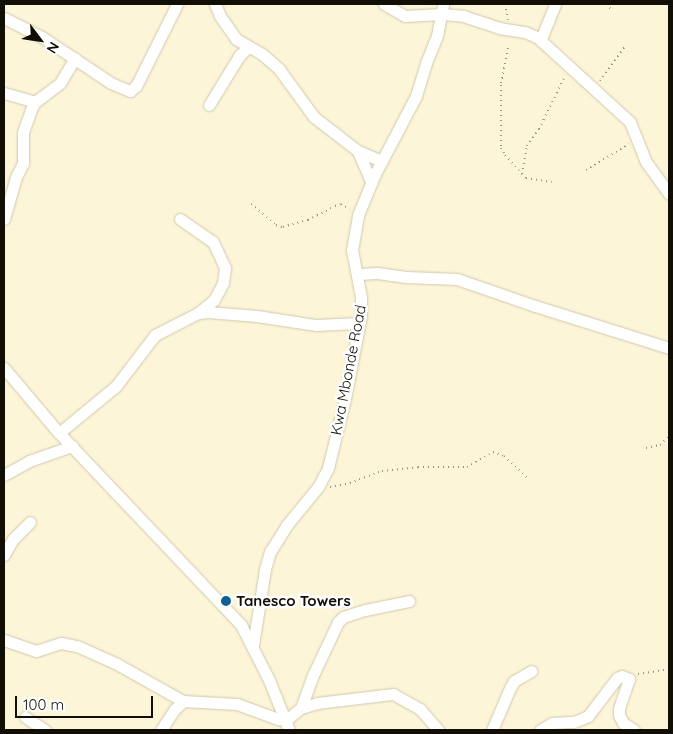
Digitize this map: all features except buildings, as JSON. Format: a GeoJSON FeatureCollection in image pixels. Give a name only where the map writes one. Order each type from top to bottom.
{"type":"FeatureCollection","features":[{"type":"Feature","properties":{"kind":"street"},"geometry":{"type":"LineString","coordinates":[[4,18],[42,37],[126,91],[132,90],[136,86],[177,4]]}},
{"type":"Feature","properties":{"kind":"street"},"geometry":{"type":"LineString","coordinates":[[215,4],[225,24],[236,38],[262,54],[279,69],[314,117],[358,150],[382,161]]}},
{"type":"Feature","properties":{"kind":"street"},"geometry":{"type":"LineString","coordinates":[[384,4],[405,16],[442,9],[509,30],[525,32],[541,39],[630,122],[646,162],[669,194]]}},
{"type":"Feature","properties":{"kind":"street"},"geometry":{"type":"LineString","coordinates":[[541,39],[555,4]]}},
{"type":"Feature","properties":{"kind":"street","name":"Kwa Mbonde Road"},"geometry":{"type":"LineString","coordinates":[[252,645],[265,569],[270,552],[290,521],[318,487],[328,468],[345,399],[359,323],[361,297],[352,250],[358,215],[371,182],[416,96],[437,36],[442,9]]}},
{"type":"Feature","properties":{"kind":"street"},"geometry":{"type":"LineString","coordinates":[[208,105],[239,56],[248,47]]}},
{"type":"Feature","properties":{"kind":"street"},"geometry":{"type":"LineString","coordinates":[[4,219],[16,177],[23,163],[23,132],[35,102],[60,83],[75,58]]}},
{"type":"Feature","properties":{"kind":"street"},"geometry":{"type":"LineString","coordinates":[[4,93],[35,102]]}},
{"type":"Feature","properties":{"kind":"street"},"geometry":{"type":"LineString","coordinates":[[358,150],[371,182]]}},
{"type":"Feature","properties":{"kind":"street"},"geometry":{"type":"LineString","coordinates":[[59,433],[116,386],[155,335],[198,313],[214,300],[223,283],[225,268],[213,242],[180,219]]}},
{"type":"Feature","properties":{"kind":"street"},"geometry":{"type":"LineString","coordinates":[[358,274],[377,272],[406,277],[457,279],[535,306],[669,348]]}},
{"type":"Feature","properties":{"kind":"street"},"geometry":{"type":"LineString","coordinates":[[198,313],[257,316],[316,325],[359,323]]}},
{"type":"Feature","properties":{"kind":"street"},"geometry":{"type":"LineString","coordinates":[[4,368],[9,381],[232,614],[252,645],[287,725]]}},
{"type":"Feature","properties":{"kind":"street"},"geometry":{"type":"LineString","coordinates":[[4,475],[29,462],[72,446]]}},
{"type":"Feature","properties":{"kind":"street"},"geometry":{"type":"LineString","coordinates":[[4,555],[13,539],[30,522]]}},
{"type":"Feature","properties":{"kind":"street"},"geometry":{"type":"LineString","coordinates":[[287,725],[301,708],[314,673],[338,622],[344,617],[365,610],[409,601]]}},
{"type":"Feature","properties":{"kind":"street"},"geometry":{"type":"LineString","coordinates":[[4,640],[36,651],[61,643],[77,646],[117,664],[183,701],[237,704],[287,725]]}},
{"type":"Feature","properties":{"kind":"street"},"geometry":{"type":"LineString","coordinates":[[492,730],[514,681],[531,671]]}},
{"type":"Feature","properties":{"kind":"street"},"geometry":{"type":"LineString","coordinates":[[540,730],[552,723],[574,722],[588,716],[619,676],[629,679],[619,712],[623,724],[634,730]]}},
{"type":"Feature","properties":{"kind":"street"},"geometry":{"type":"LineString","coordinates":[[301,708],[317,703],[393,694],[420,709],[438,730]]}},
{"type":"Feature","properties":{"kind":"street"},"geometry":{"type":"LineString","coordinates":[[160,730],[183,701]]}},
{"type":"Feature","properties":{"kind":"street"},"geometry":{"type":"LineString","coordinates":[[25,717],[45,730]]}},
{"type":"Feature","properties":{"kind":"path"},"geometry":{"type":"LineString","coordinates":[[505,4],[509,30]]}},
{"type":"Feature","properties":{"kind":"path"},"geometry":{"type":"LineString","coordinates":[[606,4],[613,11]]}},
{"type":"Feature","properties":{"kind":"path"},"geometry":{"type":"LineString","coordinates":[[594,90],[626,45]]}},
{"type":"Feature","properties":{"kind":"path"},"geometry":{"type":"LineString","coordinates":[[508,48],[501,85],[501,148],[522,174],[530,180],[552,182]]}},
{"type":"Feature","properties":{"kind":"path"},"geometry":{"type":"LineString","coordinates":[[522,174],[527,146],[539,129],[569,67]]}},
{"type":"Feature","properties":{"kind":"path"},"geometry":{"type":"LineString","coordinates":[[586,170],[638,139]]}},
{"type":"Feature","properties":{"kind":"path"},"geometry":{"type":"LineString","coordinates":[[252,204],[282,228],[308,220],[341,204],[358,215]]}},
{"type":"Feature","properties":{"kind":"path"},"geometry":{"type":"LineString","coordinates":[[646,448],[660,445],[669,436]]}},
{"type":"Feature","properties":{"kind":"path"},"geometry":{"type":"LineString","coordinates":[[318,487],[338,486],[382,471],[418,467],[467,467],[493,452],[504,456],[530,479]]}},
{"type":"Feature","properties":{"kind":"path"},"geometry":{"type":"LineString","coordinates":[[629,679],[638,674],[669,669]]}},
{"type":"Feature","properties":{"kind":"place","name":"Tanesco Towers"},"geometry":{"type":"Point","coordinates":[226,601]}}]}
